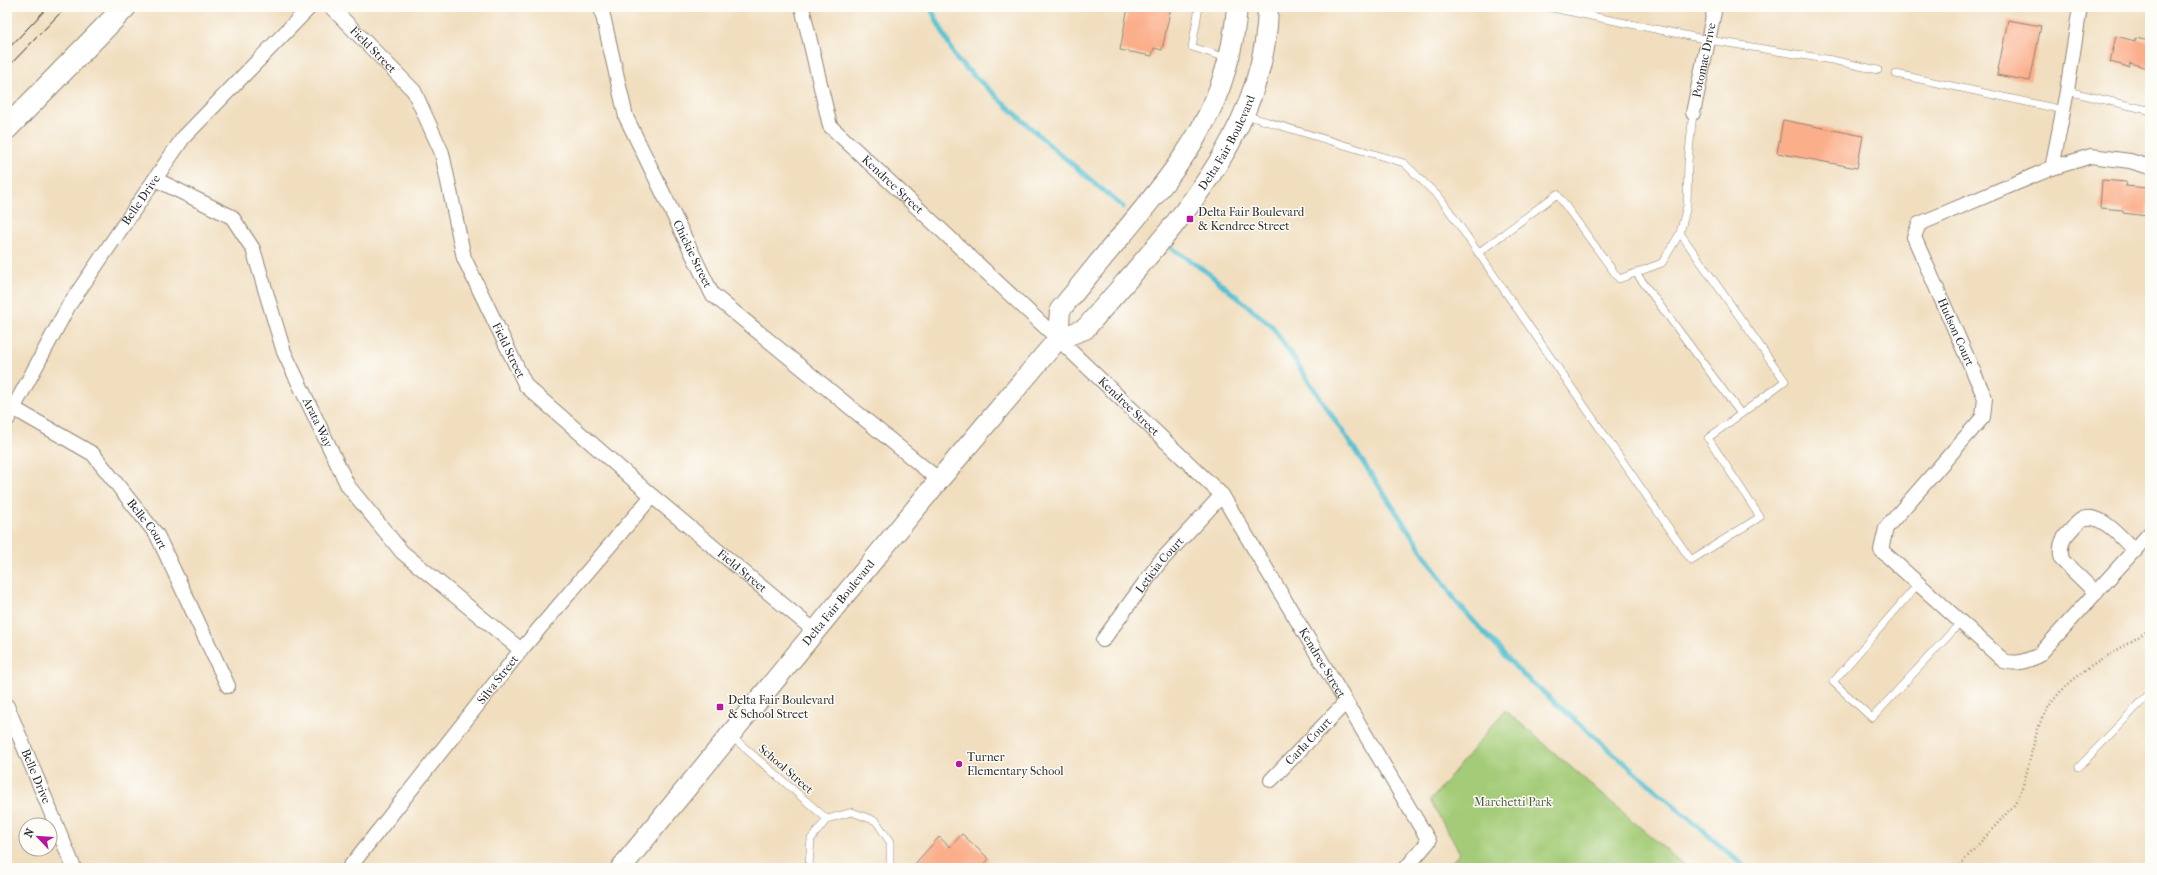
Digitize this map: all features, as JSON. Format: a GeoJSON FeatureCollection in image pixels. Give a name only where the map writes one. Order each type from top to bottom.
{"type":"FeatureCollection","features":[{"type":"Feature","properties":{"kind":"highway"},"geometry":{"type":"LineString","coordinates":[[7,128],[125,7]]}},
{"type":"Feature","properties":{"kind":"main road"},"geometry":{"type":"LineString","coordinates":[[1058,338],[1060,310],[1168,180],[1197,138],[1213,106],[1229,59],[1237,7]]}},
{"type":"Feature","properties":{"kind":"main road","name":"Delta Fair Boulevard"},"geometry":{"type":"LineString","coordinates":[[621,868],[816,632],[939,480],[1058,338],[1085,329],[1183,213],[1217,168],[1245,115],[1260,65],[1268,7]]}},
{"type":"Feature","properties":{"kind":"street","name":"Belle Drive"},"geometry":{"type":"LineString","coordinates":[[10,414],[69,305],[182,138],[310,7]]}},
{"type":"Feature","properties":{"kind":"street","name":"Field Street"},"geometry":{"type":"LineString","coordinates":[[331,7],[414,90],[442,153],[464,258],[526,386],[652,496],[816,632]]}},
{"type":"Feature","properties":{"kind":"street","name":"Chickie Street"},"geometry":{"type":"LineString","coordinates":[[601,7],[626,117],[712,294],[939,480]]}},
{"type":"Feature","properties":{"kind":"street","name":"Kendree Street"},"geometry":{"type":"LineString","coordinates":[[802,7],[830,126],[1058,338],[1222,495],[1429,841],[1406,868]]}},
{"type":"Feature","properties":{"kind":"street","name":"Potomac Drive"},"geometry":{"type":"LineString","coordinates":[[1693,113],[1715,7]]}},
{"type":"Feature","properties":{"kind":"street"},"geometry":{"type":"LineString","coordinates":[[2080,7],[2064,110],[2052,168],[2091,156],[2130,161],[2150,167]]}},
{"type":"Feature","properties":{"kind":"street","name":"Hudson Court"},"geometry":{"type":"LineString","coordinates":[[2052,168],[1919,224],[1914,238],[1985,398],[1983,416],[1886,528],[1881,550],[2004,661],[2012,663],[2026,662],[2038,656],[2096,593]]}},
{"type":"Feature","properties":{"kind":"street","name":"Arata Way"},"geometry":{"type":"LineString","coordinates":[[155,179],[232,217],[253,249],[284,352],[348,486],[402,552],[521,650]]}},
{"type":"Feature","properties":{"kind":"street","name":"Belle Court"},"geometry":{"type":"LineString","coordinates":[[10,414],[93,454],[157,535],[228,686]]}},
{"type":"Feature","properties":{"kind":"street","name":"Leticia Court"},"geometry":{"type":"LineString","coordinates":[[1103,640],[1159,563],[1222,495]]}},
{"type":"Feature","properties":{"kind":"street","name":"Silva Street"},"geometry":{"type":"LineString","coordinates":[[349,868],[521,650],[652,496]]}},
{"type":"Feature","properties":{"kind":"street"},"geometry":{"type":"LineString","coordinates":[[2134,551],[2103,522],[2094,518],[2081,520],[2066,535],[2061,543],[2062,560],[2096,593],[2134,551],[2150,533]]}},
{"type":"Feature","properties":{"kind":"street","name":"Carla Court"},"geometry":{"type":"LineString","coordinates":[[1271,780],[1346,702]]}},
{"type":"Feature","properties":{"kind":"street","name":"Belle Drive"},"geometry":{"type":"LineString","coordinates":[[7,706],[74,868]]}},
{"type":"Feature","properties":{"kind":"lane"},"geometry":{"type":"LineString","coordinates":[[1199,7],[1192,47],[1229,59]]}},
{"type":"Feature","properties":{"kind":"lane"},"geometry":{"type":"LineString","coordinates":[[1547,7],[1709,40],[1832,60],[1878,70]]}},
{"type":"Feature","properties":{"kind":"lane"},"geometry":{"type":"LineString","coordinates":[[1896,74],[2064,110]]}},
{"type":"Feature","properties":{"kind":"lane"},"geometry":{"type":"LineString","coordinates":[[2067,91],[2148,110]]}},
{"type":"Feature","properties":{"kind":"lane"},"geometry":{"type":"LineString","coordinates":[[1478,253],[1557,194],[1619,279],[1662,263],[1680,233],[1688,206],[1688,162],[1693,113]]}},
{"type":"Feature","properties":{"kind":"lane"},"geometry":{"type":"LineString","coordinates":[[1245,115],[1404,163],[1441,199],[1691,560],[1760,517],[1708,438],[1785,381],[1680,233]]}},
{"type":"Feature","properties":{"kind":"lane"},"geometry":{"type":"LineString","coordinates":[[1636,272],[1741,414]]}},
{"type":"Feature","properties":{"kind":"lane"},"geometry":{"type":"LineString","coordinates":[[1919,583],[1833,682],[1872,718],[1961,622]]}},
{"type":"Feature","properties":{"kind":"lane"},"geometry":{"type":"LineString","coordinates":[[2079,767],[2149,696]]}},
{"type":"Feature","properties":{"kind":"lane","name":"School Street"},"geometry":{"type":"LineString","coordinates":[[731,735],[827,819]]}},
{"type":"Feature","properties":{"kind":"lane"},"geometry":{"type":"LineString","coordinates":[[811,868],[811,839],[827,819],[852,812],[876,821],[890,842],[890,868]]}},
{"type":"Feature","properties":{"kind":"path"},"geometry":{"type":"LineString","coordinates":[[1957,868],[2015,804],[2023,785],[2040,725],[2053,700],[2074,679],[2150,629]]}},
{"type":"Feature","properties":{"kind":"green space","name":"Marchetti Park"},"geometry":{"type":"Polygon","coordinates":[[[1505,710],[1687,868],[1446,868],[1460,853],[1430,801],[1505,710]]]}},
{"type":"Feature","properties":{"kind":"building"},"geometry":{"type":"Polygon","coordinates":[[[1128,7],[1171,7],[1162,50],[1154,48],[1152,56],[1120,50],[1128,7]]]}},
{"type":"Feature","properties":{"kind":"building"},"geometry":{"type":"Polygon","coordinates":[[[2008,20],[2041,26],[2030,81],[1997,75],[2008,20]]]}},
{"type":"Feature","properties":{"kind":"building"},"geometry":{"type":"Polygon","coordinates":[[[2116,36],[2135,41],[2135,38],[2150,41],[2150,69],[2130,63],[2129,67],[2110,62],[2116,36]]]}},
{"type":"Feature","properties":{"kind":"building"},"geometry":{"type":"Polygon","coordinates":[[[1783,120],[1863,136],[1857,168],[1777,153],[1783,120]]]}},
{"type":"Feature","properties":{"kind":"building"},"geometry":{"type":"Polygon","coordinates":[[[2102,180],[2126,182],[2125,186],[2149,188],[2147,216],[2123,213],[2123,210],[2100,208],[2102,180]]]}},
{"type":"Feature","properties":{"kind":"building"},"geometry":{"type":"Polygon","coordinates":[[[962,834],[989,859],[981,868],[911,868],[939,837],[950,847],[962,834]]]}},
{"type":"Feature","properties":{"kind":"waterway"},"geometry":{"type":"LineString","coordinates":[[930,7],[957,60],[1054,149],[1123,207]]}},
{"type":"Feature","properties":{"kind":"waterway"},"geometry":{"type":"LineString","coordinates":[[1172,248],[1208,273],[1272,326],[1457,603],[1521,673],[1746,868]]}},
{"type":"Feature","properties":{"kind":"tram line"},"geometry":{"type":"LineString","coordinates":[[7,50],[48,7]]}},
{"type":"Feature","properties":{"kind":"tram line"},"geometry":{"type":"LineString","coordinates":[[7,68],[66,7]]}},
{"type":"Feature","properties":{"kind":"place","name":"Delta Fair Boulevard & Kendree Street"},"geometry":{"type":"Point","coordinates":[1190,219]}},
{"type":"Feature","properties":{"kind":"place","name":"Delta Fair Boulevard & School Street"},"geometry":{"type":"Point","coordinates":[720,707]}},
{"type":"Feature","properties":{"kind":"place","name":"Turner Elementary School"},"geometry":{"type":"Point","coordinates":[959,764]}}]}
